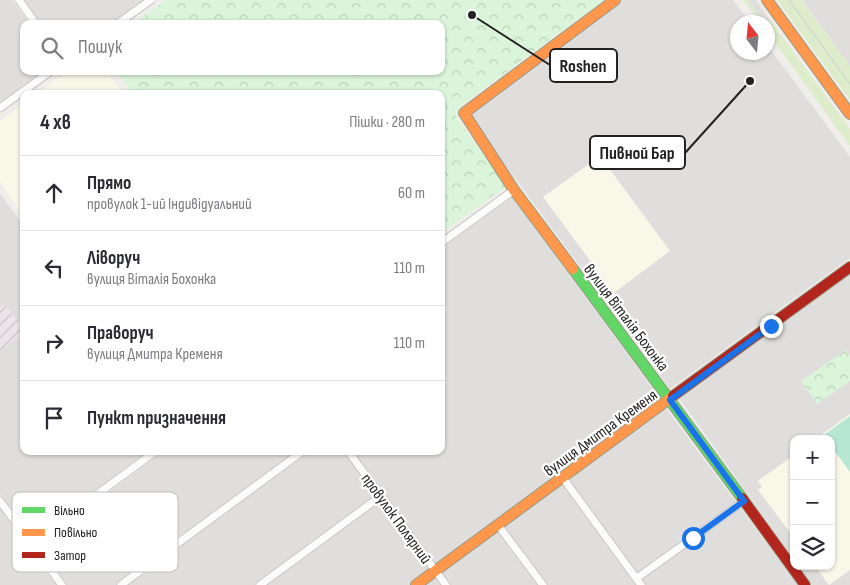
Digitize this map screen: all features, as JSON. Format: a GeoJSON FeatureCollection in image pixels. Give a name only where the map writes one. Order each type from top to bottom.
{"type":"FeatureCollection","features":[{"type":"Feature","properties":{"kind":"street"},"geometry":{"type":"LineString","coordinates":[[19,0],[33,20]]}},
{"type":"Feature","properties":{"kind":"street"},"geometry":{"type":"LineString","coordinates":[[123,20],[151,0]]}},
{"type":"Feature","properties":{"kind":"street","name":"вулиця Віталія Бохонка"},"geometry":{"type":"LineString","coordinates":[[615,0],[464,113],[514,190],[805,585]]}},
{"type":"Feature","properties":{"kind":"street"},"geometry":{"type":"LineString","coordinates":[[767,0],[850,114]]}},
{"type":"Feature","properties":{"kind":"street"},"geometry":{"type":"LineString","coordinates":[[25,90],[45,75]]}},
{"type":"Feature","properties":{"kind":"street"},"geometry":{"type":"LineString","coordinates":[[0,108],[20,93]]}},
{"type":"Feature","properties":{"kind":"street"},"geometry":{"type":"LineString","coordinates":[[445,240],[514,190]]}},
{"type":"Feature","properties":{"kind":"street","name":"вулиця Дмитра Кременя"},"geometry":{"type":"LineString","coordinates":[[416,585],[850,268]]}},
{"type":"Feature","properties":{"kind":"street"},"geometry":{"type":"LineString","coordinates":[[100,492],[151,455]]}},
{"type":"Feature","properties":{"kind":"street"},"geometry":{"type":"LineString","coordinates":[[178,543],[298,455]]}},
{"type":"Feature","properties":{"kind":"street","name":"провулок Полярний"},"geometry":{"type":"LineString","coordinates":[[351,455],[446,585]]}},
{"type":"Feature","properties":{"kind":"street"},"geometry":{"type":"LineString","coordinates":[[563,478],[641,585]]}},
{"type":"Feature","properties":{"kind":"street"},"geometry":{"type":"LineString","coordinates":[[260,585],[381,496]]}},
{"type":"Feature","properties":{"kind":"street"},"geometry":{"type":"LineString","coordinates":[[0,501],[12,517]]}},
{"type":"Feature","properties":{"kind":"street"},"geometry":{"type":"LineString","coordinates":[[636,578],[744,501]]}},
{"type":"Feature","properties":{"kind":"street"},"geometry":{"type":"LineString","coordinates":[[498,525],[543,585]]}},
{"type":"Feature","properties":{"kind":"street"},"geometry":{"type":"LineString","coordinates":[[52,572],[62,585]]}},
{"type":"Feature","properties":{"kind":"street"},"geometry":{"type":"LineString","coordinates":[[121,585],[139,572]]}},
{"type":"Feature","properties":{"kind":"shaded area"},"geometry":{"type":"Polygon","coordinates":[[[0,0],[12,0],[27,20],[20,20],[20,75],[40,75],[0,104],[0,0]]]}},
{"type":"Feature","properties":{"kind":"shaded area"},"geometry":{"type":"Polygon","coordinates":[[[23,0],[144,0],[116,20],[38,20],[23,0]]]}},
{"type":"Feature","properties":{"kind":"shaded area"},"geometry":{"type":"Polygon","coordinates":[[[620,0],[733,0],[745,15],[730,15],[730,60],[775,60],[775,55],[850,157],[850,258],[670,389],[468,114],[620,0]]]}},
{"type":"Feature","properties":{"kind":"shaded area"},"geometry":{"type":"Polygon","coordinates":[[[748,0],[756,0],[766,15],[759,15],[748,0]]]}},
{"type":"Feature","properties":{"kind":"shaded area"},"geometry":{"type":"Polygon","coordinates":[[[802,0],[850,0],[850,66],[802,0]]]}},
{"type":"Feature","properties":{"kind":"shaded area"},"geometry":{"type":"Polygon","coordinates":[[[63,75],[109,75],[120,90],[42,90],[63,75]]]}},
{"type":"Feature","properties":{"kind":"shaded area"},"geometry":{"type":"Polygon","coordinates":[[[20,106],[20,212],[0,182],[0,121],[20,106]]]}},
{"type":"Feature","properties":{"kind":"shaded area"},"geometry":{"type":"Polygon","coordinates":[[[600,156],[670,251],[614,293],[543,197],[600,156]]]}},
{"type":"Feature","properties":{"kind":"shaded area"},"geometry":{"type":"Polygon","coordinates":[[[0,193],[20,221],[20,455],[143,455],[93,492],[12,492],[12,510],[0,494],[0,193]]]}},
{"type":"Feature","properties":{"kind":"shaded area"},"geometry":{"type":"Polygon","coordinates":[[[512,197],[661,400],[435,565],[355,455],[445,455],[445,246],[512,197]]]}},
{"type":"Feature","properties":{"kind":"shaded area"},"geometry":{"type":"Polygon","coordinates":[[[850,273],[850,585],[812,585],[802,570],[835,570],[835,435],[790,435],[790,553],[679,398],[850,273]]]}},
{"type":"Feature","properties":{"kind":"shaded area"},"geometry":{"type":"Polygon","coordinates":[[[4,304],[20,323],[20,336],[0,351],[0,307],[4,304]]]}},
{"type":"Feature","properties":{"kind":"shaded area"},"geometry":{"type":"Polygon","coordinates":[[[665,407],[798,585],[422,585],[665,407]]]}},
{"type":"Feature","properties":{"kind":"shaded area"},"geometry":{"type":"Polygon","coordinates":[[[850,414],[850,570],[829,585],[818,570],[835,570],[835,435],[821,435],[850,414]]]}},
{"type":"Feature","properties":{"kind":"shaded area"},"geometry":{"type":"Polygon","coordinates":[[[159,455],[294,455],[178,541],[178,492],[109,492],[159,455]]]}},
{"type":"Feature","properties":{"kind":"shaded area"},"geometry":{"type":"Polygon","coordinates":[[[302,455],[348,455],[374,492],[374,498],[255,585],[124,585],[142,572],[178,572],[178,545],[302,455]]]}},
{"type":"Feature","properties":{"kind":"shaded area"},"geometry":{"type":"Polygon","coordinates":[[[790,458],[790,533],[758,490],[762,487],[758,481],[790,458]]]}},
{"type":"Feature","properties":{"kind":"shaded area"},"geometry":{"type":"Polygon","coordinates":[[[378,502],[383,504],[430,568],[428,573],[411,585],[264,585],[378,502]]]}},
{"type":"Feature","properties":{"kind":"shaded area"},"geometry":{"type":"Polygon","coordinates":[[[0,507],[12,523],[12,572],[48,572],[57,585],[0,585],[0,507]]]}},
{"type":"Feature","properties":{"kind":"shaded area"},"geometry":{"type":"Polygon","coordinates":[[[56,572],[136,572],[118,585],[66,585],[56,572]]]}},
{"type":"Feature","properties":{"kind":"green space"},"geometry":{"type":"Polygon","coordinates":[[[166,0],[604,0],[463,104],[456,114],[457,119],[507,186],[445,230],[445,90],[130,90],[119,75],[445,75],[445,20],[138,20],[166,0]]]}},
{"type":"Feature","properties":{"kind":"green space"},"geometry":{"type":"Polygon","coordinates":[[[743,0],[748,0],[759,15],[755,15],[743,0]]]}},
{"type":"Feature","properties":{"kind":"green space"},"geometry":{"type":"Polygon","coordinates":[[[777,0],[801,0],[850,66],[850,100],[777,0]]]}},
{"type":"Feature","properties":{"kind":"green space"},"geometry":{"type":"Polygon","coordinates":[[[775,27],[850,129],[850,146],[775,43],[775,27]]]}},
{"type":"Feature","properties":{"kind":"green space"},"geometry":{"type":"Polygon","coordinates":[[[846,350],[850,356],[850,381],[817,404],[801,381],[846,350]]]}},
{"type":"Feature","properties":{"kind":"green space"},"geometry":{"type":"Polygon","coordinates":[[[850,416],[850,472],[835,451],[835,435],[824,435],[850,416]]]}},
{"type":"Feature","properties":{"kind":"tram line"},"geometry":{"type":"LineString","coordinates":[[789,0],[850,84]]}},
{"type":"Feature","properties":{"kind":"traffic: fast"},"geometry":{"type":"LineString","coordinates":[[573,269],[742,498]]}},
{"type":"Feature","properties":{"kind":"traffic: slow"},"geometry":{"type":"LineString","coordinates":[[573,269],[514,190],[464,113],[615,0]]}},
{"type":"Feature","properties":{"kind":"traffic: slow"},"geometry":{"type":"LineString","coordinates":[[767,0],[850,114]]}},
{"type":"Feature","properties":{"kind":"traffic: slow"},"geometry":{"type":"LineString","coordinates":[[416,585],[673,396]]}},
{"type":"Feature","properties":{"kind":"traffic: jam"},"geometry":{"type":"LineString","coordinates":[[673,396],[850,267]]}},
{"type":"Feature","properties":{"kind":"traffic: jam"},"geometry":{"type":"LineString","coordinates":[[742,498],[805,585]]}},
{"type":"Feature","properties":{"kind":"place","name":"Roshen"},"geometry":{"type":"Point","coordinates":[472,15]}},
{"type":"Feature","properties":{"kind":"place","name":"Пивной Бар"},"geometry":{"type":"Point","coordinates":[750,81]}},
{"type":"Feature","properties":{"kind":"route"},"geometry":{"type":"LineString","coordinates":[[693,538],[744,501],[670,400],[771,326]]}}]}
